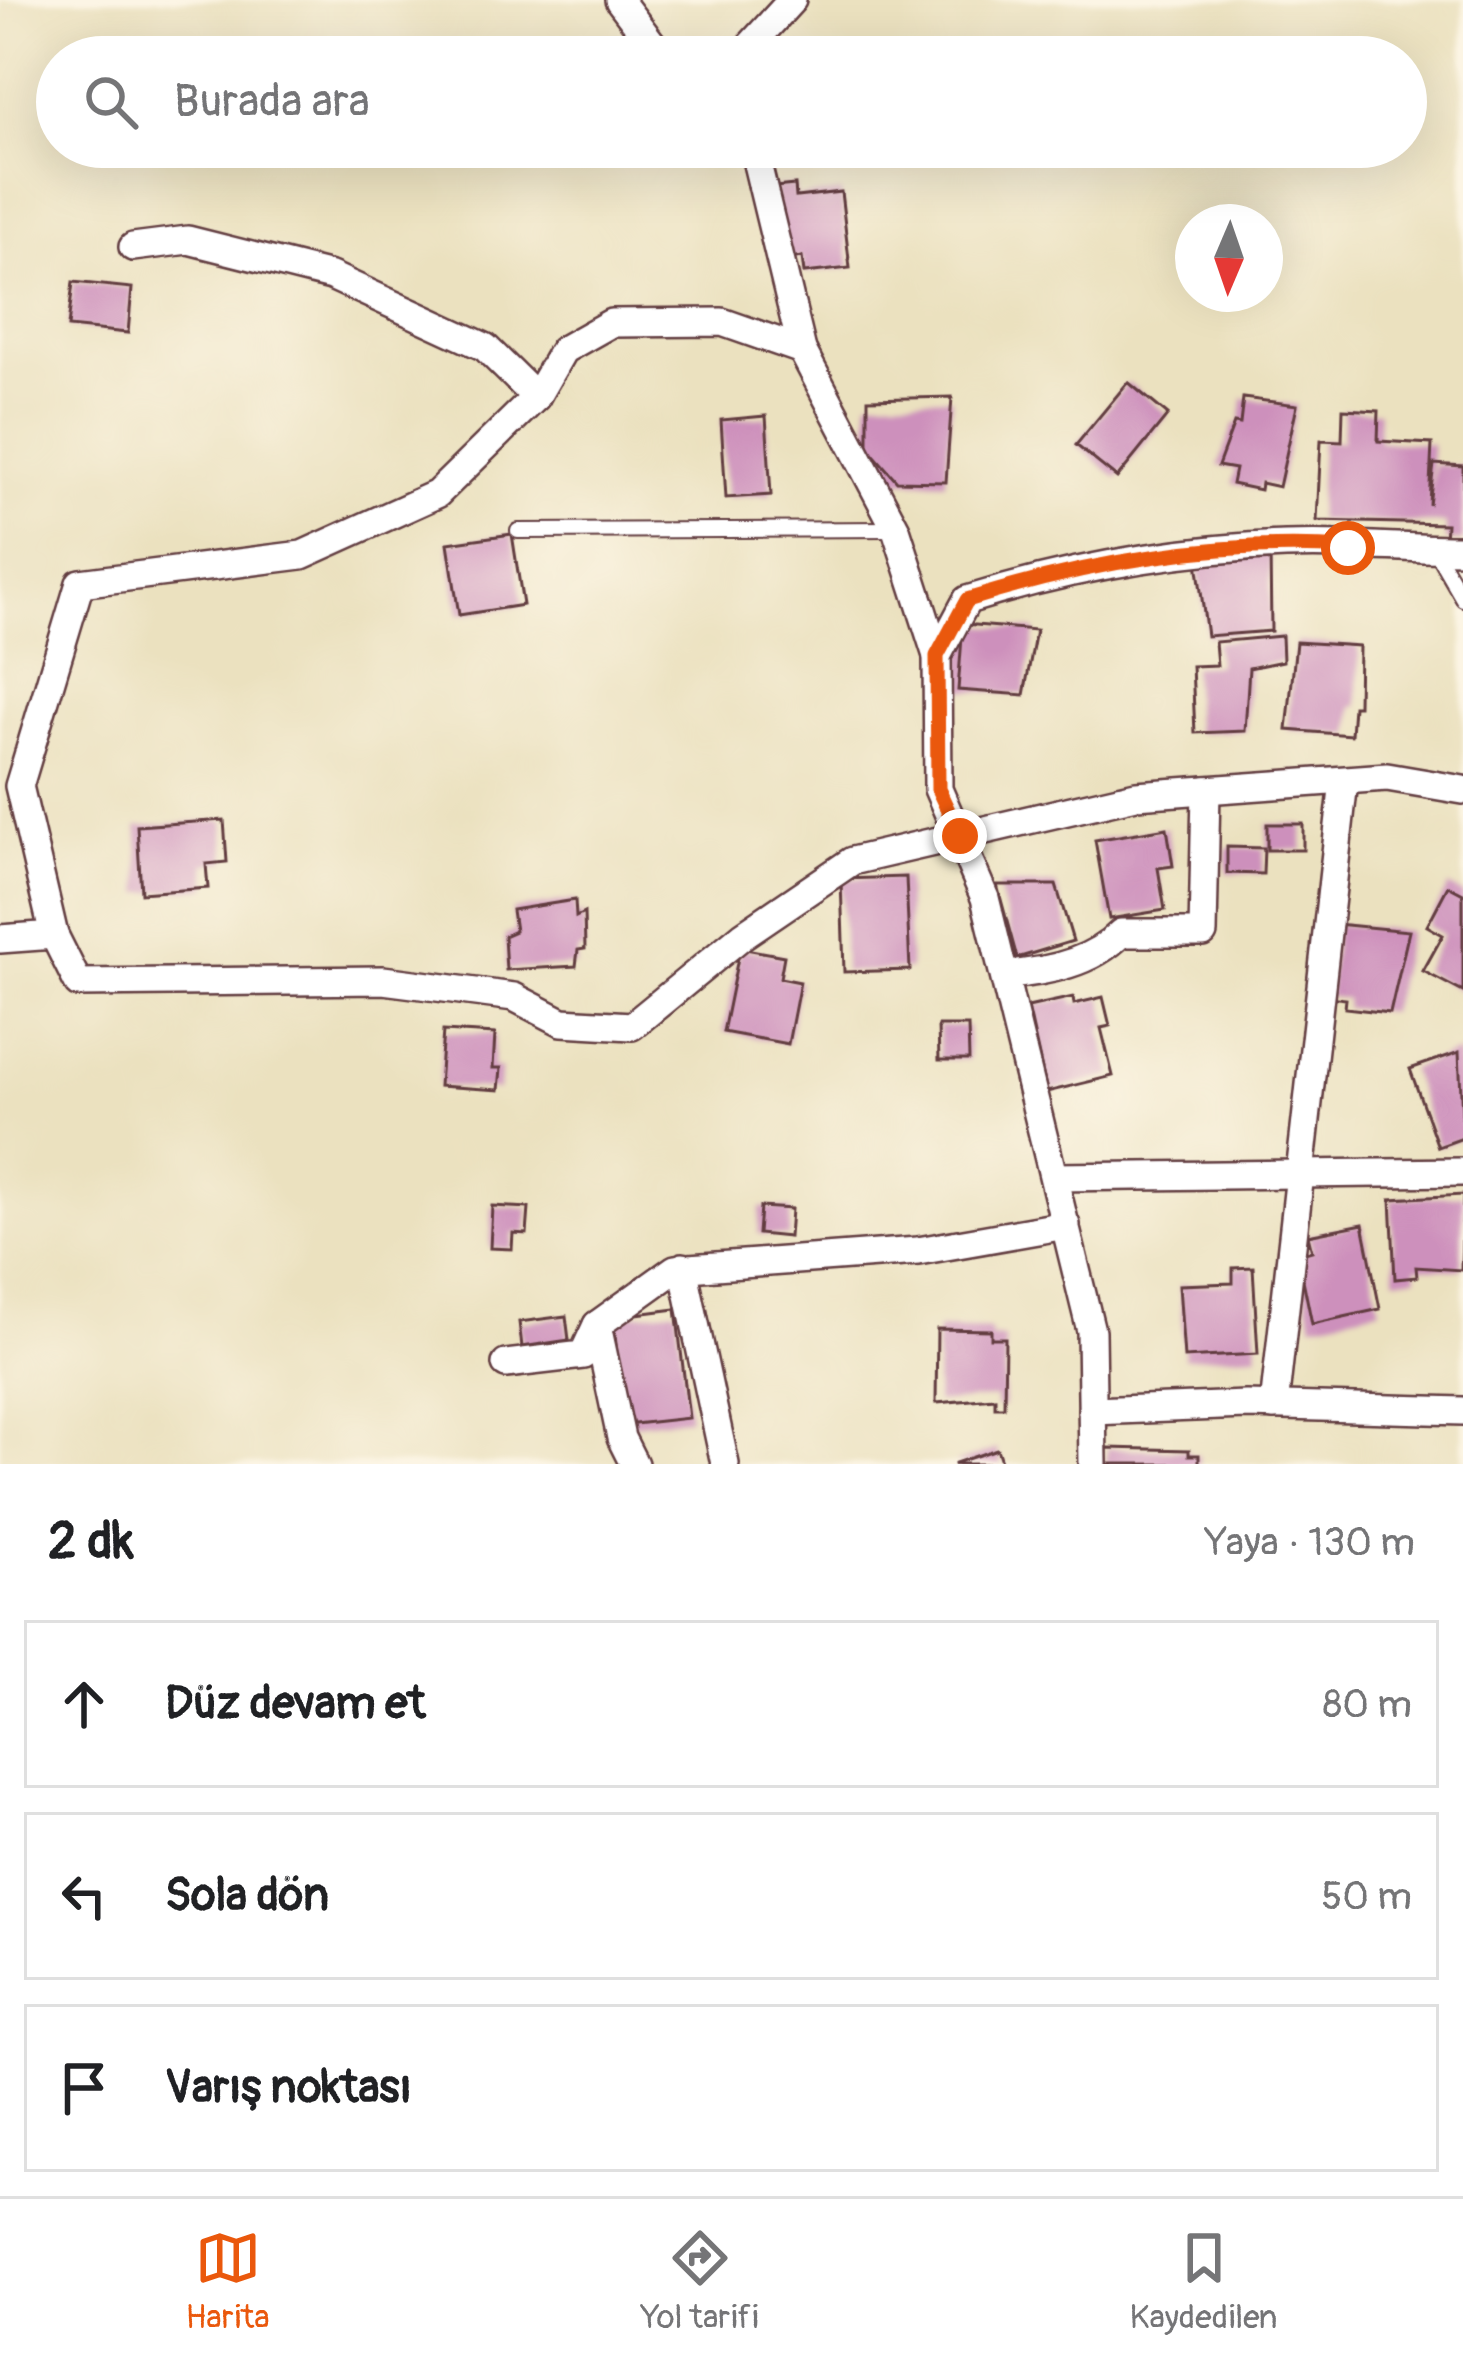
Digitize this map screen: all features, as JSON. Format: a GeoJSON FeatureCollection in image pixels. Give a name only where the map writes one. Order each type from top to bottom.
{"type":"FeatureCollection","features":[{"type":"Feature","properties":{"kind":"street"},"geometry":{"type":"LineString","coordinates":[[619,0],[646,36]]}},
{"type":"Feature","properties":{"kind":"street"},"geometry":{"type":"LineString","coordinates":[[759,36],[792,0]]}},
{"type":"Feature","properties":{"kind":"street"},"geometry":{"type":"LineString","coordinates":[[758,168],[802,350],[896,530],[937,656],[938,789],[960,836],[1006,975],[1091,1331],[1093,1464]]}},
{"type":"Feature","properties":{"kind":"street"},"geometry":{"type":"LineString","coordinates":[[133,248],[188,240],[331,276],[485,347],[536,397]]}},
{"type":"Feature","properties":{"kind":"street"},"geometry":{"type":"LineString","coordinates":[[802,350],[722,322],[611,323],[562,350],[536,397],[437,494],[302,556],[80,583],[19,786],[53,935],[78,983],[383,980],[514,998],[562,1022],[632,1025],[743,935],[852,861],[1136,795],[1388,778],[1463,790]]}},
{"type":"Feature","properties":{"kind":"street"},"geometry":{"type":"LineString","coordinates":[[937,656],[967,600],[1067,569],[1179,552],[1292,544],[1463,550]]}},
{"type":"Feature","properties":{"kind":"street"},"geometry":{"type":"LineString","coordinates":[[1274,1406],[1344,781]]}},
{"type":"Feature","properties":{"kind":"street"},"geometry":{"type":"LineString","coordinates":[[1006,975],[1036,973],[1102,952],[1121,933],[1203,933],[1207,790]]}},
{"type":"Feature","properties":{"kind":"street"},"geometry":{"type":"LineString","coordinates":[[0,939],[53,935]]}},
{"type":"Feature","properties":{"kind":"street"},"geometry":{"type":"LineString","coordinates":[[1054,1177],[1463,1172]]}},
{"type":"Feature","properties":{"kind":"street"},"geometry":{"type":"LineString","coordinates":[[506,1364],[583,1355],[597,1325],[682,1267],[918,1251],[1066,1225]]}},
{"type":"Feature","properties":{"kind":"street"},"geometry":{"type":"LineString","coordinates":[[682,1267],[725,1464]]}},
{"type":"Feature","properties":{"kind":"street"},"geometry":{"type":"LineString","coordinates":[[597,1325],[621,1438],[634,1464]]}},
{"type":"Feature","properties":{"kind":"street"},"geometry":{"type":"LineString","coordinates":[[1092,1411],[1274,1406],[1461,1419]]}},
{"type":"Feature","properties":{"kind":"lane"},"geometry":{"type":"LineString","coordinates":[[518,531],[896,530]]}},
{"type":"Feature","properties":{"kind":"lane"},"geometry":{"type":"LineString","coordinates":[[1434,549],[1463,599]]}},
{"type":"Feature","properties":{"kind":"building"},"geometry":{"type":"Polygon","coordinates":[[[795,185],[796,197],[841,192],[850,268],[804,273],[802,257],[782,260],[774,187],[795,185]]]}},
{"type":"Feature","properties":{"kind":"building"},"geometry":{"type":"Polygon","coordinates":[[[73,282],[132,288],[128,333],[68,327],[73,282]]]}},
{"type":"Feature","properties":{"kind":"building"},"geometry":{"type":"Polygon","coordinates":[[[1128,382],[1168,415],[1117,478],[1076,445],[1128,382]]]}},
{"type":"Feature","properties":{"kind":"building"},"geometry":{"type":"Polygon","coordinates":[[[952,397],[946,482],[897,481],[868,448],[868,399],[952,397]]]}},
{"type":"Feature","properties":{"kind":"building"},"geometry":{"type":"Polygon","coordinates":[[[1243,398],[1297,405],[1279,487],[1261,483],[1260,490],[1232,484],[1235,469],[1218,466],[1234,423],[1240,424],[1243,398]]]}},
{"type":"Feature","properties":{"kind":"building"},"geometry":{"type":"Polygon","coordinates":[[[1343,409],[1379,411],[1378,441],[1432,444],[1429,505],[1434,464],[1463,466],[1463,542],[1445,541],[1446,524],[1317,521],[1321,440],[1342,441],[1343,409]]]}},
{"type":"Feature","properties":{"kind":"building"},"geometry":{"type":"Polygon","coordinates":[[[766,416],[771,495],[726,498],[721,420],[766,416]]]}},
{"type":"Feature","properties":{"kind":"building"},"geometry":{"type":"Polygon","coordinates":[[[512,534],[523,605],[459,615],[448,543],[512,534]]]}},
{"type":"Feature","properties":{"kind":"building"},"geometry":{"type":"Polygon","coordinates":[[[1270,549],[1271,631],[1207,636],[1196,554],[1270,549]]]}},
{"type":"Feature","properties":{"kind":"building"},"geometry":{"type":"Polygon","coordinates":[[[963,624],[1036,630],[1024,695],[958,690],[963,624]]]}},
{"type":"Feature","properties":{"kind":"building"},"geometry":{"type":"Polygon","coordinates":[[[1282,636],[1283,661],[1249,668],[1245,731],[1195,733],[1192,666],[1217,665],[1215,642],[1282,636]]]}},
{"type":"Feature","properties":{"kind":"building"},"geometry":{"type":"Polygon","coordinates":[[[1296,642],[1359,646],[1358,706],[1353,706],[1351,735],[1287,730],[1296,642]]]}},
{"type":"Feature","properties":{"kind":"building"},"geometry":{"type":"Polygon","coordinates":[[[224,820],[227,862],[206,864],[208,888],[141,893],[137,826],[224,820]]]}},
{"type":"Feature","properties":{"kind":"building"},"geometry":{"type":"Polygon","coordinates":[[[1267,824],[1303,824],[1303,850],[1267,850],[1267,824]]]}},
{"type":"Feature","properties":{"kind":"building"},"geometry":{"type":"Polygon","coordinates":[[[1167,828],[1173,866],[1158,868],[1165,910],[1109,919],[1095,840],[1167,828]]]}},
{"type":"Feature","properties":{"kind":"building"},"geometry":{"type":"Polygon","coordinates":[[[1227,847],[1264,848],[1263,874],[1227,873],[1227,847]]]}},
{"type":"Feature","properties":{"kind":"building"},"geometry":{"type":"Polygon","coordinates":[[[906,877],[910,970],[844,972],[841,879],[906,877]]]}},
{"type":"Feature","properties":{"kind":"building"},"geometry":{"type":"Polygon","coordinates":[[[997,885],[1056,885],[1073,941],[1017,958],[997,885]]]}},
{"type":"Feature","properties":{"kind":"building"},"geometry":{"type":"Polygon","coordinates":[[[1448,886],[1463,894],[1463,992],[1423,971],[1443,935],[1427,926],[1448,886]]]}},
{"type":"Feature","properties":{"kind":"building"},"geometry":{"type":"Polygon","coordinates":[[[575,900],[576,917],[584,913],[585,949],[578,950],[576,966],[506,970],[504,936],[515,931],[512,910],[575,900]]]}},
{"type":"Feature","properties":{"kind":"building"},"geometry":{"type":"Polygon","coordinates":[[[1336,924],[1409,931],[1390,1013],[1345,1008],[1346,999],[1328,997],[1336,924]]]}},
{"type":"Feature","properties":{"kind":"building"},"geometry":{"type":"Polygon","coordinates":[[[740,948],[784,956],[780,978],[800,982],[788,1044],[723,1032],[740,948]]]}},
{"type":"Feature","properties":{"kind":"building"},"geometry":{"type":"Polygon","coordinates":[[[1073,997],[1074,1004],[1103,997],[1110,1026],[1101,1028],[1113,1076],[1047,1092],[1028,1007],[1073,997]]]}},
{"type":"Feature","properties":{"kind":"building"},"geometry":{"type":"Polygon","coordinates":[[[938,1026],[968,1026],[969,1060],[939,1060],[938,1026]]]}},
{"type":"Feature","properties":{"kind":"building"},"geometry":{"type":"Polygon","coordinates":[[[443,1031],[495,1034],[493,1068],[501,1068],[499,1090],[439,1086],[443,1031]]]}},
{"type":"Feature","properties":{"kind":"building"},"geometry":{"type":"Polygon","coordinates":[[[1459,1052],[1463,1138],[1438,1147],[1410,1069],[1459,1052]]]}},
{"type":"Feature","properties":{"kind":"building"},"geometry":{"type":"Polygon","coordinates":[[[1463,1195],[1461,1270],[1416,1267],[1417,1277],[1395,1279],[1391,1199],[1463,1195]]]}},
{"type":"Feature","properties":{"kind":"building"},"geometry":{"type":"Polygon","coordinates":[[[492,1206],[529,1208],[527,1234],[513,1233],[512,1249],[490,1248],[492,1206]]]}},
{"type":"Feature","properties":{"kind":"building"},"geometry":{"type":"Polygon","coordinates":[[[760,1207],[791,1209],[789,1237],[758,1234],[760,1207]]]}},
{"type":"Feature","properties":{"kind":"building"},"geometry":{"type":"Polygon","coordinates":[[[1363,1224],[1380,1309],[1312,1324],[1298,1255],[1312,1251],[1308,1235],[1363,1224]]]}},
{"type":"Feature","properties":{"kind":"building"},"geometry":{"type":"Polygon","coordinates":[[[1253,1267],[1258,1354],[1184,1358],[1179,1285],[1233,1283],[1233,1268],[1253,1267]]]}},
{"type":"Feature","properties":{"kind":"building"},"geometry":{"type":"Polygon","coordinates":[[[676,1309],[689,1418],[625,1425],[613,1317],[676,1309]]]}},
{"type":"Feature","properties":{"kind":"building"},"geometry":{"type":"Polygon","coordinates":[[[566,1316],[569,1340],[522,1347],[519,1322],[566,1316]]]}},
{"type":"Feature","properties":{"kind":"building"},"geometry":{"type":"Polygon","coordinates":[[[937,1329],[991,1330],[991,1338],[1005,1338],[1004,1407],[995,1407],[995,1398],[936,1403],[937,1329]]]}},
{"type":"Feature","properties":{"kind":"building"},"geometry":{"type":"Polygon","coordinates":[[[1107,1448],[1189,1450],[1189,1455],[1199,1455],[1199,1464],[1106,1464],[1107,1448]]]}},
{"type":"Feature","properties":{"kind":"building"},"geometry":{"type":"Polygon","coordinates":[[[997,1449],[1002,1464],[955,1464],[955,1463],[997,1449]]]}},
{"type":"Feature","properties":{"kind":"route"},"geometry":{"type":"LineString","coordinates":[[960,836],[938,789],[937,656],[967,600],[1067,569],[1179,552],[1292,544],[1348,548]]}}]}
